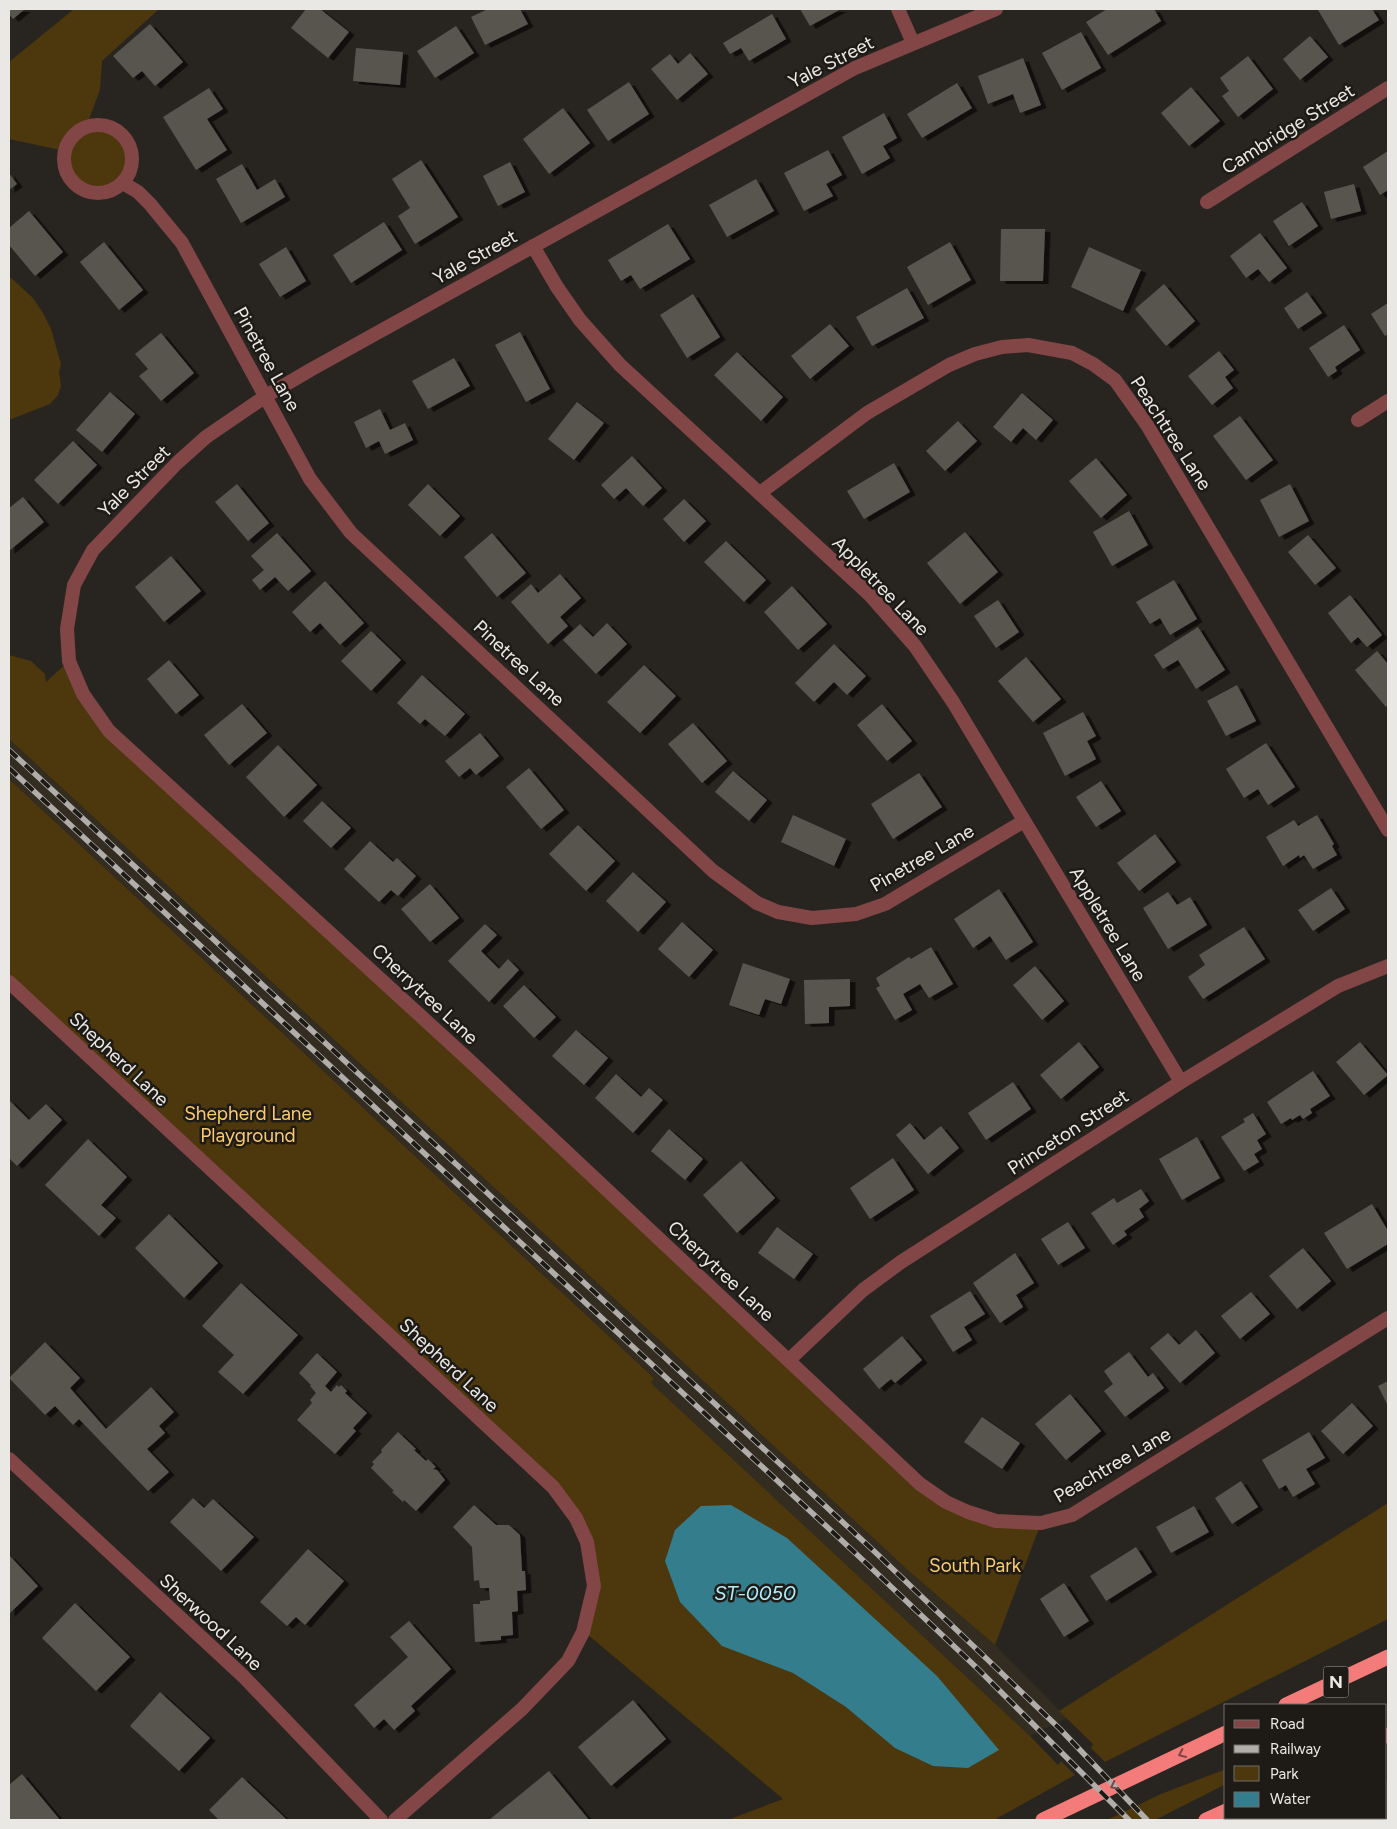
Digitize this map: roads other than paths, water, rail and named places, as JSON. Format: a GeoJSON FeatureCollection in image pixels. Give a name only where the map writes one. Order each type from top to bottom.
{"type":"FeatureCollection","features":[{"type":"Feature","properties":{"kind":"highway","name":"N"},"geometry":{"type":"LineString","coordinates":[[1288,1704],[1388,1657]]}},
{"type":"Feature","properties":{"kind":"highway"},"geometry":{"type":"LineString","coordinates":[[1043,1820],[1224,1734]]}},
{"type":"Feature","properties":{"kind":"highway"},"geometry":{"type":"LineString","coordinates":[[1206,1820],[1224,1812]]}},
{"type":"Feature","properties":{"kind":"street"},"geometry":{"type":"LineString","coordinates":[[898,9],[913,43]]}},
{"type":"Feature","properties":{"kind":"street","name":"Yale Street"},"geometry":{"type":"LineString","coordinates":[[68,638],[67,628],[74,585],[93,550],[177,462],[222,425],[266,396],[855,68],[996,9]]}},
{"type":"Feature","properties":{"kind":"street","name":"Cambridge Street"},"geometry":{"type":"LineString","coordinates":[[1207,202],[1388,88]]}},
{"type":"Feature","properties":{"kind":"street"},"geometry":{"type":"LineString","coordinates":[[95,125],[115,129],[123,135],[129,143],[132,159],[129,174],[123,183],[114,190],[92,193],[81,189],[72,181],[67,172],[65,156],[70,141],[77,133],[95,125]]}},
{"type":"Feature","properties":{"kind":"street","name":"Pinetree Lane"},"geometry":{"type":"LineString","coordinates":[[123,183],[138,192],[150,204],[182,243],[310,479],[352,533],[713,871],[757,903],[778,912],[812,918],[856,914],[885,904],[1024,821]]}},
{"type":"Feature","properties":{"kind":"street","name":"Appletree Lane"},"geometry":{"type":"LineString","coordinates":[[533,246],[570,307],[599,343],[870,595],[915,646],[953,702],[1181,1082]]}},
{"type":"Feature","properties":{"kind":"street","name":"Peachtree Lane"},"geometry":{"type":"LineString","coordinates":[[760,493],[867,413],[949,365],[975,354],[1002,347],[1028,345],[1072,353],[1093,364],[1114,380],[1147,425],[1388,830]]}},
{"type":"Feature","properties":{"kind":"street"},"geometry":{"type":"LineString","coordinates":[[1358,420],[1388,401]]}},
{"type":"Feature","properties":{"kind":"street","name":"Cherrytree Lane"},"geometry":{"type":"LineString","coordinates":[[68,638],[69,661],[83,694],[110,731],[464,1055],[789,1360]]}},
{"type":"Feature","properties":{"kind":"street","name":"Princeton Street"},"geometry":{"type":"LineString","coordinates":[[789,1360],[863,1290],[900,1262],[1181,1082],[1338,986],[1388,966]]}},
{"type":"Feature","properties":{"kind":"street","name":"Shepherd Lane"},"geometry":{"type":"LineString","coordinates":[[9,982],[553,1487],[576,1518],[587,1542],[594,1586],[584,1632],[568,1661],[522,1709],[395,1820]]}},
{"type":"Feature","properties":{"kind":"street","name":"Peachtree Lane"},"geometry":{"type":"LineString","coordinates":[[789,1360],[920,1484],[946,1502],[968,1512],[996,1521],[1041,1523],[1072,1515],[1388,1318]]}},
{"type":"Feature","properties":{"kind":"street","name":"Sherwood Lane"},"geometry":{"type":"LineString","coordinates":[[9,1459],[243,1676],[380,1820]]}},
{"type":"Feature","properties":{"kind":"water","name":"ST-0050"},"geometry":{"type":"Polygon","coordinates":[[[731,1505],[787,1538],[937,1676],[999,1750],[968,1768],[933,1766],[895,1748],[846,1707],[793,1673],[722,1646],[680,1602],[665,1561],[675,1530],[701,1506],[731,1505]]]}},
{"type":"Feature","properties":{"kind":"railway"},"geometry":{"type":"LineString","coordinates":[[9,750],[875,1552],[1060,1729],[1147,1820]]}},
{"type":"Feature","properties":{"kind":"railway"},"geometry":{"type":"LineString","coordinates":[[9,768],[866,1563],[977,1668],[1129,1820]]}},
{"type":"Feature","properties":{"kind":"park label","name":"Shepherd Lane Playground"},"geometry":{"type":"Point","coordinates":[248,1124]}},
{"type":"Feature","properties":{"kind":"park label","name":"South Park"},"geometry":{"type":"Point","coordinates":[975,1565]}}]}
